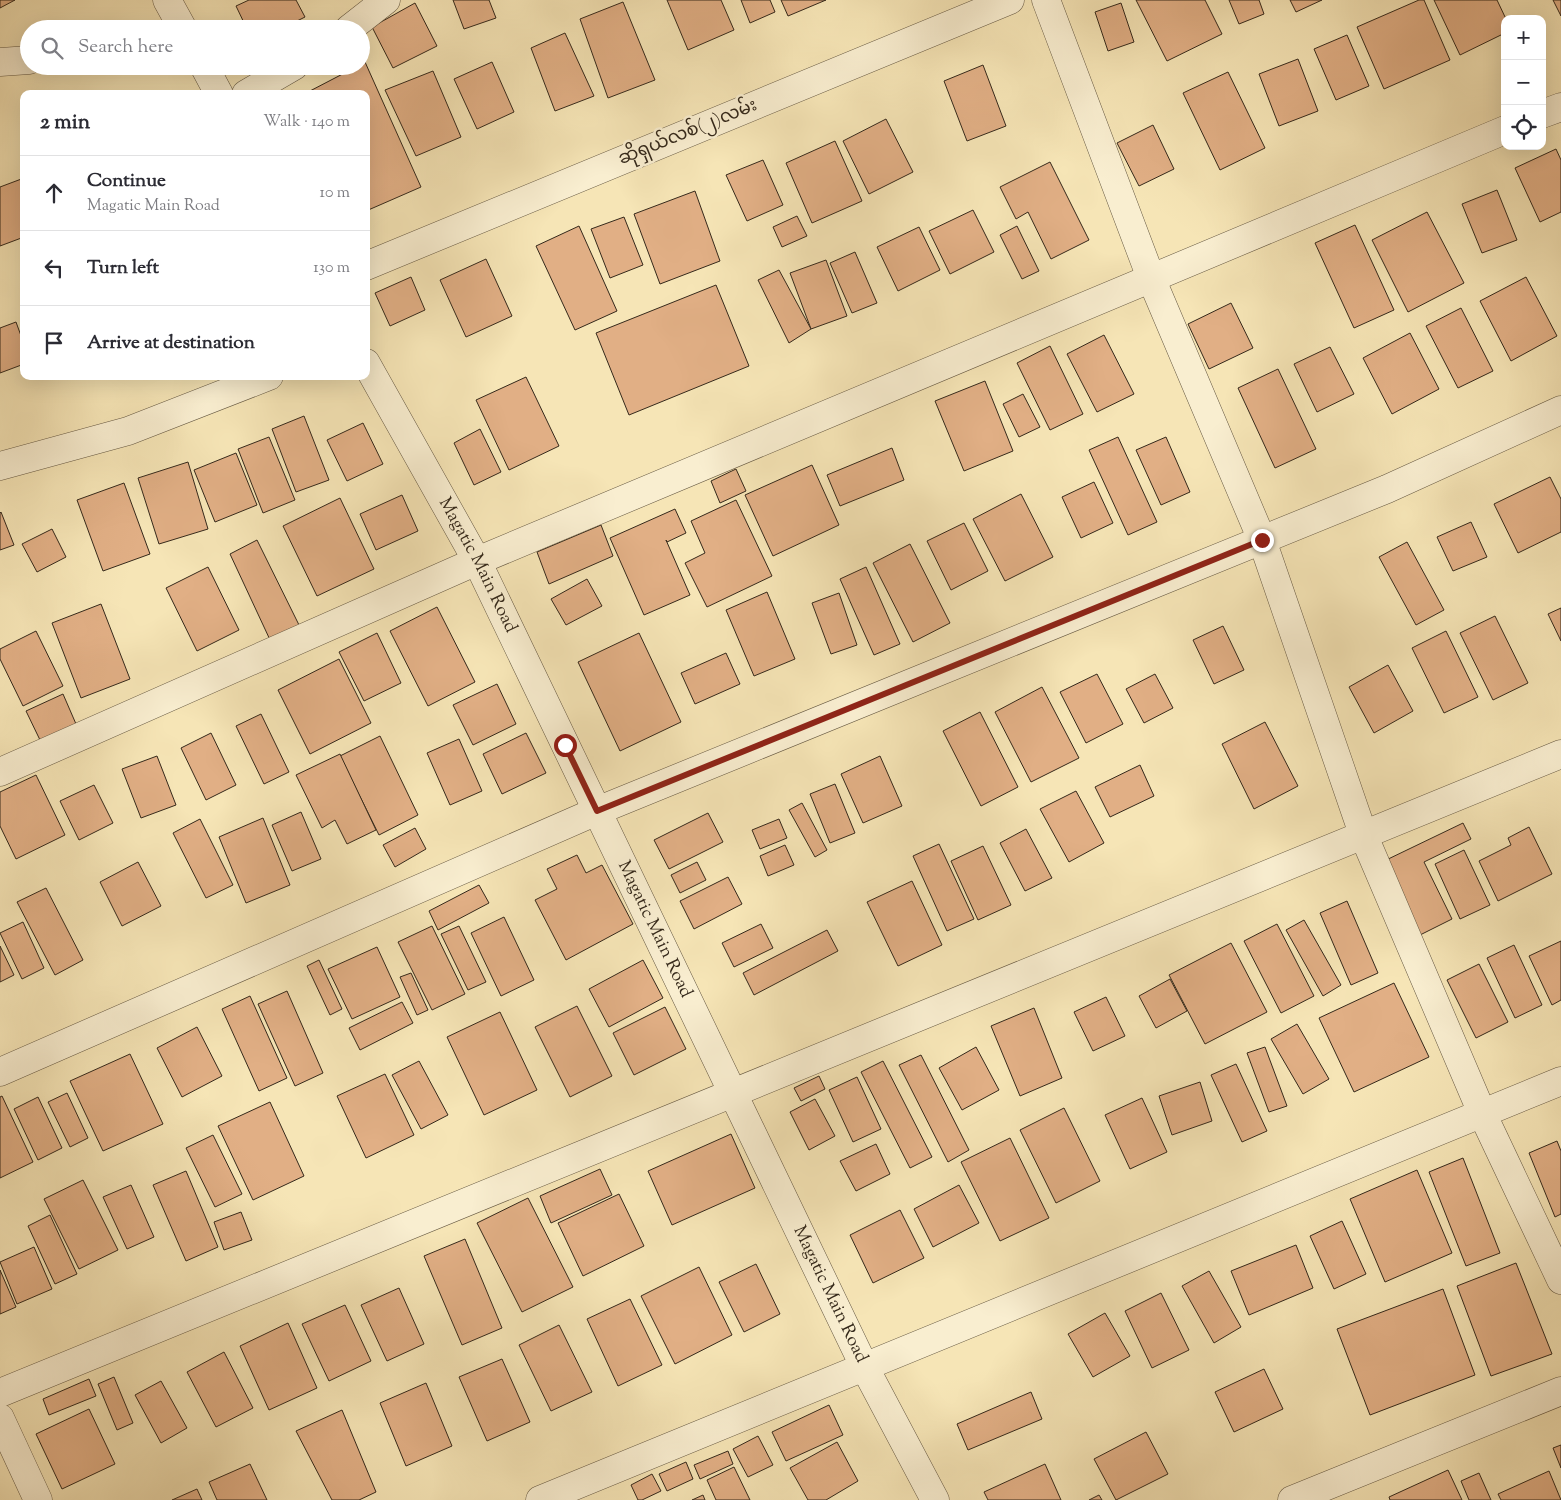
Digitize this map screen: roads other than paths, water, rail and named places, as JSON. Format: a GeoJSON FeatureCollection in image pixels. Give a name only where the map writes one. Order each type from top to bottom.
{"type":"FeatureCollection","features":[{"type":"Feature","properties":{"kind":"street"},"geometry":{"type":"LineString","coordinates":[[167,0],[178,20]]}},
{"type":"Feature","properties":{"kind":"street"},"geometry":{"type":"LineString","coordinates":[[360,20],[386,0]]}},
{"type":"Feature","properties":{"kind":"street","name":"ဆိုရှယ်လစ်(၂)လမ်း"},"geometry":{"type":"LineString","coordinates":[[370,264],[1010,0]]}},
{"type":"Feature","properties":{"kind":"street"},"geometry":{"type":"LineString","coordinates":[[1046,0],[1151,278],[1262,540],[1363,834],[1482,1113],[1561,1280]]}},
{"type":"Feature","properties":{"kind":"street"},"geometry":{"type":"LineString","coordinates":[[0,62],[20,61]]}},
{"type":"Feature","properties":{"kind":"street"},"geometry":{"type":"LineString","coordinates":[[209,75],[217,90]]}},
{"type":"Feature","properties":{"kind":"street"},"geometry":{"type":"LineString","coordinates":[[253,90],[279,75]]}},
{"type":"Feature","properties":{"kind":"street"},"geometry":{"type":"LineString","coordinates":[[1546,113],[1561,107]]}},
{"type":"Feature","properties":{"kind":"street"},"geometry":{"type":"LineString","coordinates":[[0,772],[477,561],[1501,132]]}},
{"type":"Feature","properties":{"kind":"street","name":"Magatic Main Road"},"geometry":{"type":"LineString","coordinates":[[370,370],[477,561],[864,1366],[935,1500]]}},
{"type":"Feature","properties":{"kind":"street"},"geometry":{"type":"LineString","coordinates":[[0,466],[128,431],[259,380]]}},
{"type":"Feature","properties":{"kind":"street"},"geometry":{"type":"LineString","coordinates":[[0,1072],[597,811],[1387,489],[1561,410]]}},
{"type":"Feature","properties":{"kind":"street"},"geometry":{"type":"LineString","coordinates":[[0,1393],[1561,754]]}},
{"type":"Feature","properties":{"kind":"street"},"geometry":{"type":"LineString","coordinates":[[540,1500],[1561,1081]]}},
{"type":"Feature","properties":{"kind":"street"},"geometry":{"type":"LineString","coordinates":[[1292,1500],[1561,1391]]}},
{"type":"Feature","properties":{"kind":"street"},"geometry":{"type":"LineString","coordinates":[[0,1418],[38,1500]]}}]}
